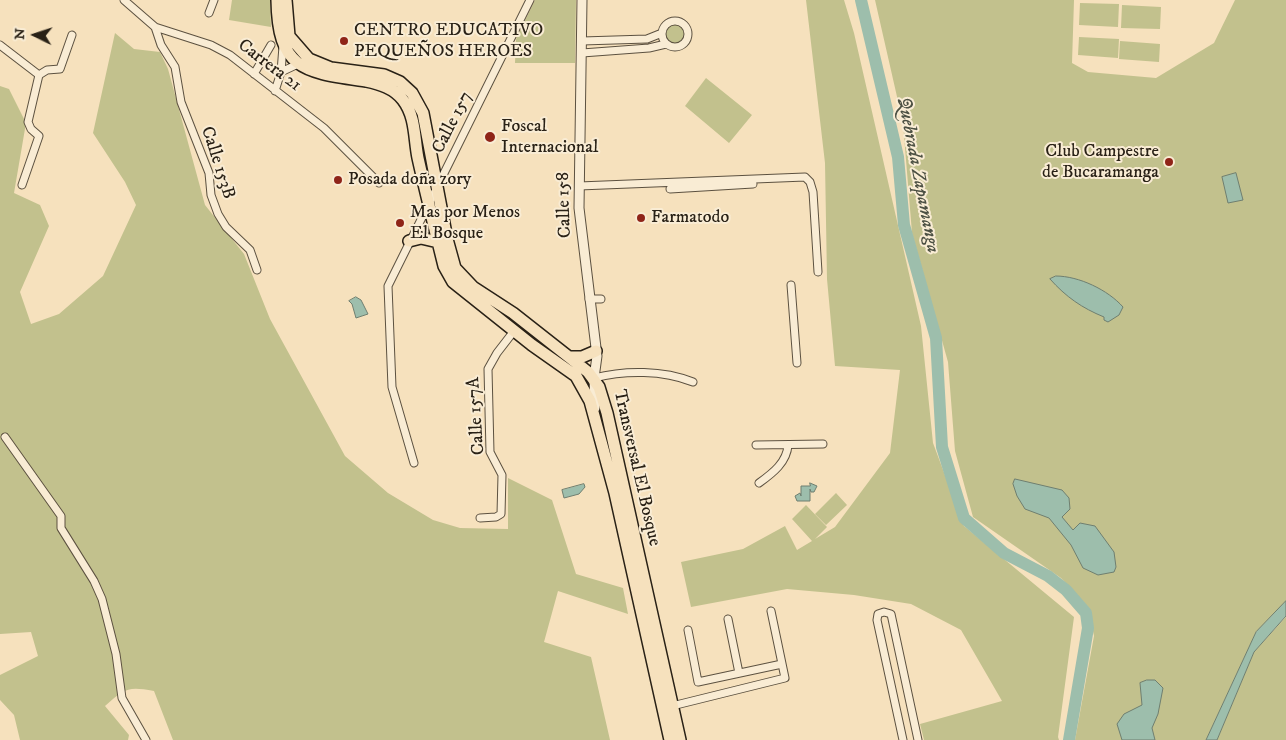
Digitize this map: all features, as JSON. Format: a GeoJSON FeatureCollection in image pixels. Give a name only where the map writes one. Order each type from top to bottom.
{"type":"FeatureCollection","features":[{"type":"Feature","properties":{"kind":"main road","name":"Transversal El Bosque"},"geometry":{"type":"LineString","coordinates":[[277,0],[278,26],[283,46],[298,64],[311,71],[333,78],[384,86],[399,95],[413,122],[418,155],[438,242],[444,266],[453,282],[514,331],[576,376],[590,401],[596,417],[670,740]]}},
{"type":"Feature","properties":{"kind":"main road","name":"Transversal El Bosque"},"geometry":{"type":"LineString","coordinates":[[286,0],[289,36],[309,60],[331,68],[384,75],[400,82],[412,93],[423,113],[436,187],[449,249],[455,268],[463,278],[513,313],[582,366],[594,378],[607,413],[680,740]]}},
{"type":"Feature","properties":{"kind":"main road"},"geometry":{"type":"LineString","coordinates":[[409,241],[421,238],[438,242]]}},
{"type":"Feature","properties":{"kind":"main road"},"geometry":{"type":"LineString","coordinates":[[567,356],[582,357],[596,351]]}},
{"type":"Feature","properties":{"kind":"street","name":"Carrera 21"},"geometry":{"type":"LineString","coordinates":[[124,0],[155,28],[211,45],[230,55],[324,128],[379,183]]}},
{"type":"Feature","properties":{"kind":"street"},"geometry":{"type":"LineString","coordinates":[[208,13],[214,0]]}},
{"type":"Feature","properties":{"kind":"street","name":"Calle 157"},"geometry":{"type":"LineString","coordinates":[[414,463],[392,387],[388,290],[409,241],[476,111],[530,0]]}},
{"type":"Feature","properties":{"kind":"street","name":"Calle 158"},"geometry":{"type":"LineString","coordinates":[[582,0],[580,221],[597,363],[594,378],[596,417]]}},
{"type":"Feature","properties":{"kind":"street"},"geometry":{"type":"LineString","coordinates":[[582,41],[647,39],[662,33],[668,23],[675,21],[682,23],[687,30],[687,38],[682,44],[673,48],[666,44],[662,33]]}},
{"type":"Feature","properties":{"kind":"street","name":"Calle 153B"},"geometry":{"type":"LineString","coordinates":[[155,28],[161,45],[175,67],[181,102],[201,149],[218,214],[226,228],[250,252],[257,270]]}},
{"type":"Feature","properties":{"kind":"street"},"geometry":{"type":"LineString","coordinates":[[22,185],[39,136],[31,129],[28,122],[39,75],[47,70],[60,69],[72,35]]}},
{"type":"Feature","properties":{"kind":"street"},"geometry":{"type":"LineString","coordinates":[[582,53],[649,48],[666,44]]}},
{"type":"Feature","properties":{"kind":"street"},"geometry":{"type":"LineString","coordinates":[[0,45],[39,75]]}},
{"type":"Feature","properties":{"kind":"street"},"geometry":{"type":"LineString","coordinates":[[254,74],[271,45]]}},
{"type":"Feature","properties":{"kind":"street"},"geometry":{"type":"LineString","coordinates":[[275,91],[281,72],[283,46]]}},
{"type":"Feature","properties":{"kind":"street"},"geometry":{"type":"LineString","coordinates":[[281,72],[298,64]]}},
{"type":"Feature","properties":{"kind":"street"},"geometry":{"type":"LineString","coordinates":[[670,189],[754,184],[801,176],[810,182],[814,200],[818,272]]}},
{"type":"Feature","properties":{"kind":"street"},"geometry":{"type":"LineString","coordinates":[[579,186],[754,184]]}},
{"type":"Feature","properties":{"kind":"street"},"geometry":{"type":"LineString","coordinates":[[791,285],[797,363]]}},
{"type":"Feature","properties":{"kind":"street"},"geometry":{"type":"LineString","coordinates":[[589,299],[602,299]]}},
{"type":"Feature","properties":{"kind":"street","name":"Calle 157A"},"geometry":{"type":"LineString","coordinates":[[480,518],[496,517],[501,514],[502,475],[490,452],[488,370],[497,353],[514,331]]}},
{"type":"Feature","properties":{"kind":"street"},"geometry":{"type":"LineString","coordinates":[[576,376],[594,378],[606,375],[631,377],[662,374],[678,376],[693,382]]}},
{"type":"Feature","properties":{"kind":"street"},"geometry":{"type":"LineString","coordinates":[[5,437],[61,516],[61,528],[94,581],[102,599],[116,654],[122,698],[146,740]]}},
{"type":"Feature","properties":{"kind":"street"},"geometry":{"type":"LineString","coordinates":[[759,483],[781,464],[787,454],[788,444]]}},
{"type":"Feature","properties":{"kind":"street"},"geometry":{"type":"LineString","coordinates":[[756,445],[823,444]]}},
{"type":"Feature","properties":{"kind":"street"},"geometry":{"type":"LineString","coordinates":[[672,706],[785,678],[771,611]]}},
{"type":"Feature","properties":{"kind":"street"},"geometry":{"type":"LineString","coordinates":[[903,740],[877,620],[878,614],[884,612],[891,614],[918,740]]}},
{"type":"Feature","properties":{"kind":"street"},"geometry":{"type":"LineString","coordinates":[[728,619],[740,673]]}},
{"type":"Feature","properties":{"kind":"street"},"geometry":{"type":"LineString","coordinates":[[688,630],[698,682],[782,664]]}},
{"type":"Feature","properties":{"kind":"shaded area"},"geometry":{"type":"Polygon","coordinates":[[[232,0],[270,0],[271,27],[229,20],[232,0]]]}},
{"type":"Feature","properties":{"kind":"shaded area"},"geometry":{"type":"Polygon","coordinates":[[[535,0],[576,0],[575,63],[515,63],[516,39],[535,0]]]}},
{"type":"Feature","properties":{"kind":"shaded area"},"geometry":{"type":"Polygon","coordinates":[[[806,0],[844,0],[854,33],[921,326],[933,443],[964,526],[1074,617],[1059,740],[924,740],[920,724],[1002,701],[961,630],[911,604],[854,595],[787,589],[691,607],[681,562],[743,549],[785,526],[797,550],[812,541],[792,519],[806,505],[827,527],[815,539],[835,527],[890,453],[900,370],[835,366],[827,279],[825,163],[806,0]]]}},
{"type":"Feature","properties":{"kind":"shaded area","name":"Club Campestre de Bucaramanga"},"geometry":{"type":"Polygon","coordinates":[[[875,0],[1074,0],[1072,63],[1088,72],[1156,78],[1214,43],[1235,0],[1286,0],[1286,601],[1256,632],[1206,740],[1075,740],[1094,636],[1088,607],[1061,578],[973,517],[955,451],[948,362],[912,233],[903,123],[875,0]]]}},
{"type":"Feature","properties":{"kind":"shaded area"},"geometry":{"type":"Polygon","coordinates":[[[1080,3],[1119,4],[1118,27],[1079,25],[1080,3]]]}},
{"type":"Feature","properties":{"kind":"shaded area"},"geometry":{"type":"Polygon","coordinates":[[[1122,5],[1161,7],[1160,29],[1121,28],[1122,5]]]}},
{"type":"Feature","properties":{"kind":"shaded area"},"geometry":{"type":"Polygon","coordinates":[[[671,22],[679,22],[686,29],[686,37],[679,44],[671,44],[664,37],[664,29],[671,22]]]}},
{"type":"Feature","properties":{"kind":"shaded area"},"geometry":{"type":"Polygon","coordinates":[[[115,33],[134,49],[160,52],[168,69],[205,205],[244,254],[270,319],[345,456],[388,493],[433,520],[460,528],[508,529],[508,478],[552,500],[576,574],[623,588],[628,614],[558,591],[544,642],[591,657],[610,740],[173,740],[154,691],[132,689],[117,695],[105,706],[129,735],[128,740],[20,740],[14,715],[0,700],[0,675],[38,656],[31,632],[0,634],[0,86],[9,89],[26,123],[14,193],[40,205],[49,226],[20,292],[31,324],[59,314],[103,276],[136,205],[125,182],[93,133],[115,33]]]}},
{"type":"Feature","properties":{"kind":"shaded area"},"geometry":{"type":"Polygon","coordinates":[[[1079,37],[1119,39],[1118,58],[1078,55],[1079,37]]]}},
{"type":"Feature","properties":{"kind":"shaded area"},"geometry":{"type":"Polygon","coordinates":[[[1120,41],[1160,44],[1159,62],[1119,59],[1120,41]]]}},
{"type":"Feature","properties":{"kind":"shaded area"},"geometry":{"type":"Polygon","coordinates":[[[706,78],[752,115],[729,143],[685,106],[706,78]]]}},
{"type":"Feature","properties":{"kind":"shaded area"},"geometry":{"type":"Polygon","coordinates":[[[1236,173],[1243,200],[1228,203],[1222,177],[1236,173]]]}},
{"type":"Feature","properties":{"kind":"shaded area"},"geometry":{"type":"Polygon","coordinates":[[[1056,276],[1074,278],[1101,290],[1123,307],[1119,315],[1108,322],[1104,320],[1104,317],[1081,306],[1068,297],[1050,279],[1056,276]]]}},
{"type":"Feature","properties":{"kind":"shaded area"},"geometry":{"type":"Polygon","coordinates":[[[356,297],[361,300],[368,314],[356,318],[352,304],[349,301],[356,297]]]}},
{"type":"Feature","properties":{"kind":"shaded area"},"geometry":{"type":"Polygon","coordinates":[[[1015,479],[1062,490],[1069,498],[1070,509],[1062,517],[1073,530],[1080,523],[1095,526],[1114,552],[1116,567],[1114,572],[1098,575],[1083,568],[1071,545],[1049,518],[1025,509],[1017,496],[1013,484],[1015,479]]]}},
{"type":"Feature","properties":{"kind":"shaded area"},"geometry":{"type":"Polygon","coordinates":[[[810,483],[817,486],[814,492],[811,492],[810,489],[810,501],[797,501],[795,496],[800,493],[801,496],[801,486],[810,486],[810,483]]]}},
{"type":"Feature","properties":{"kind":"shaded area"},"geometry":{"type":"Polygon","coordinates":[[[584,484],[585,487],[579,494],[564,498],[562,490],[584,484]]]}},
{"type":"Feature","properties":{"kind":"shaded area"},"geometry":{"type":"Polygon","coordinates":[[[836,493],[847,505],[826,525],[815,514],[836,493]]]}},
{"type":"Feature","properties":{"kind":"shaded area"},"geometry":{"type":"Polygon","coordinates":[[[1286,601],[1286,616],[1254,652],[1217,740],[1206,740],[1256,632],[1286,601]]]}},
{"type":"Feature","properties":{"kind":"shaded area"},"geometry":{"type":"Polygon","coordinates":[[[1286,617],[1286,740],[1217,740],[1254,652],[1286,617]]]}},
{"type":"Feature","properties":{"kind":"shaded area"},"geometry":{"type":"Polygon","coordinates":[[[1147,680],[1155,680],[1163,688],[1158,714],[1152,728],[1155,740],[1122,740],[1117,724],[1124,714],[1142,705],[1140,683],[1147,680]]]}},
{"type":"Feature","properties":{"kind":"waterway","name":"Quebrada Zapamanga"},"geometry":{"type":"LineString","coordinates":[[861,0],[898,157],[904,225],[936,338],[942,447],[964,518],[1004,553],[1048,576],[1066,590],[1086,613],[1088,628],[1069,740]]}},
{"type":"Feature","properties":{"kind":"place","name":"CENTRO EDUCATIVO PEQUEÑOS HEROES"},"geometry":{"type":"Point","coordinates":[344,41]}},
{"type":"Feature","properties":{"kind":"place","name":"Foscal Internacional"},"geometry":{"type":"Point","coordinates":[490,137]}},
{"type":"Feature","properties":{"kind":"place","name":"Club Campestre de Bucaramanga"},"geometry":{"type":"Point","coordinates":[1169,162]}},
{"type":"Feature","properties":{"kind":"place","name":"Posada doña zory"},"geometry":{"type":"Point","coordinates":[338,180]}},
{"type":"Feature","properties":{"kind":"place","name":"Farmatodo"},"geometry":{"type":"Point","coordinates":[641,218]}},
{"type":"Feature","properties":{"kind":"place","name":"Mas por Menos El Bosque"},"geometry":{"type":"Point","coordinates":[400,223]}}]}
